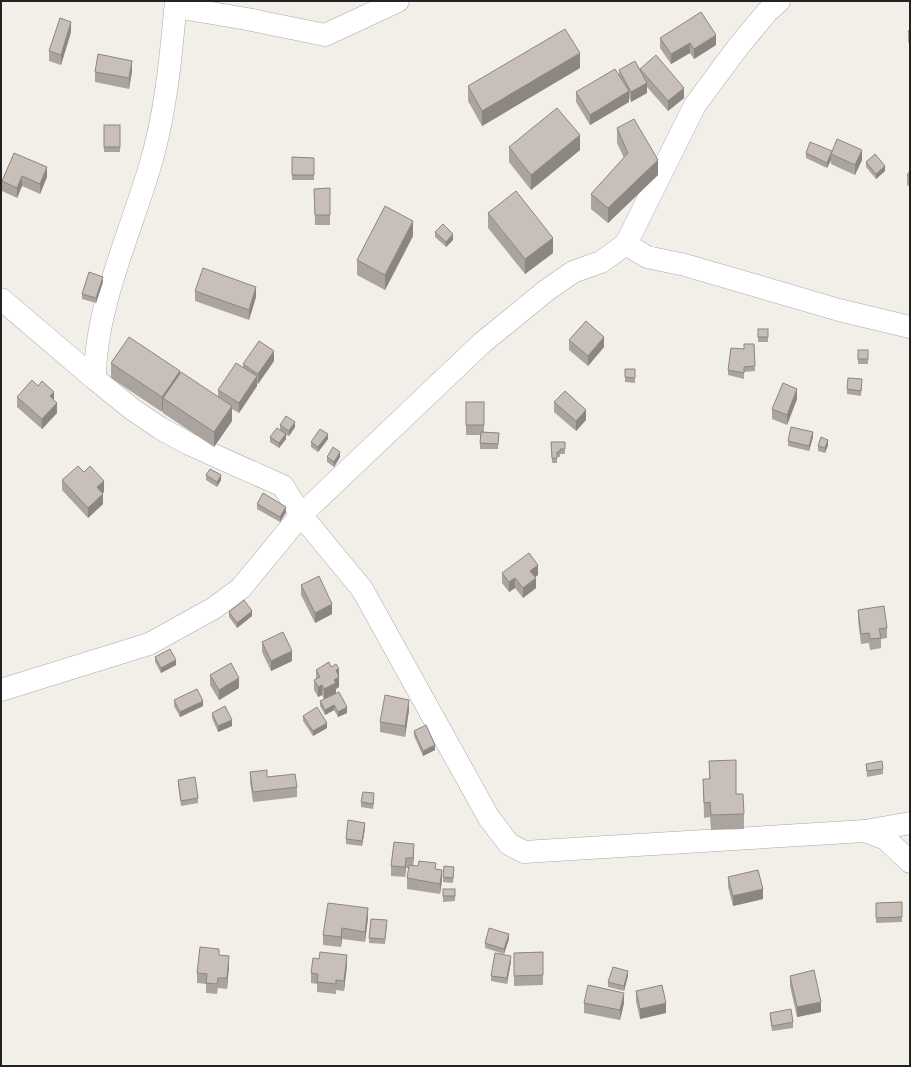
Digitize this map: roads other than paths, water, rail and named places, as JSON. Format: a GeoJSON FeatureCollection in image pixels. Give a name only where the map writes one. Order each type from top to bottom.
{"type":"FeatureCollection","features":[{"type":"Feature","properties":{"kind":"street"},"geometry":{"type":"LineString","coordinates":[[95,379],[96,343],[101,321],[134,219],[158,134],[176,4],[325,35],[398,1]]}},
{"type":"Feature","properties":{"kind":"street"},"geometry":{"type":"LineString","coordinates":[[1,690],[149,644],[214,608],[241,588],[301,515],[494,334],[546,290],[573,272],[601,262],[626,244],[695,105],[738,47],[767,12],[779,1]]}},
{"type":"Feature","properties":{"kind":"street"},"geometry":{"type":"LineString","coordinates":[[626,244],[647,257],[686,265],[839,310],[910,327]]}},
{"type":"Feature","properties":{"kind":"street"},"geometry":{"type":"LineString","coordinates":[[1,299],[95,379],[132,409],[160,428],[189,444],[283,486],[301,515],[362,589],[488,818],[509,844],[524,852],[865,831],[910,823]]}},
{"type":"Feature","properties":{"kind":"street"},"geometry":{"type":"LineString","coordinates":[[865,831],[886,839],[910,862]]}}]}
